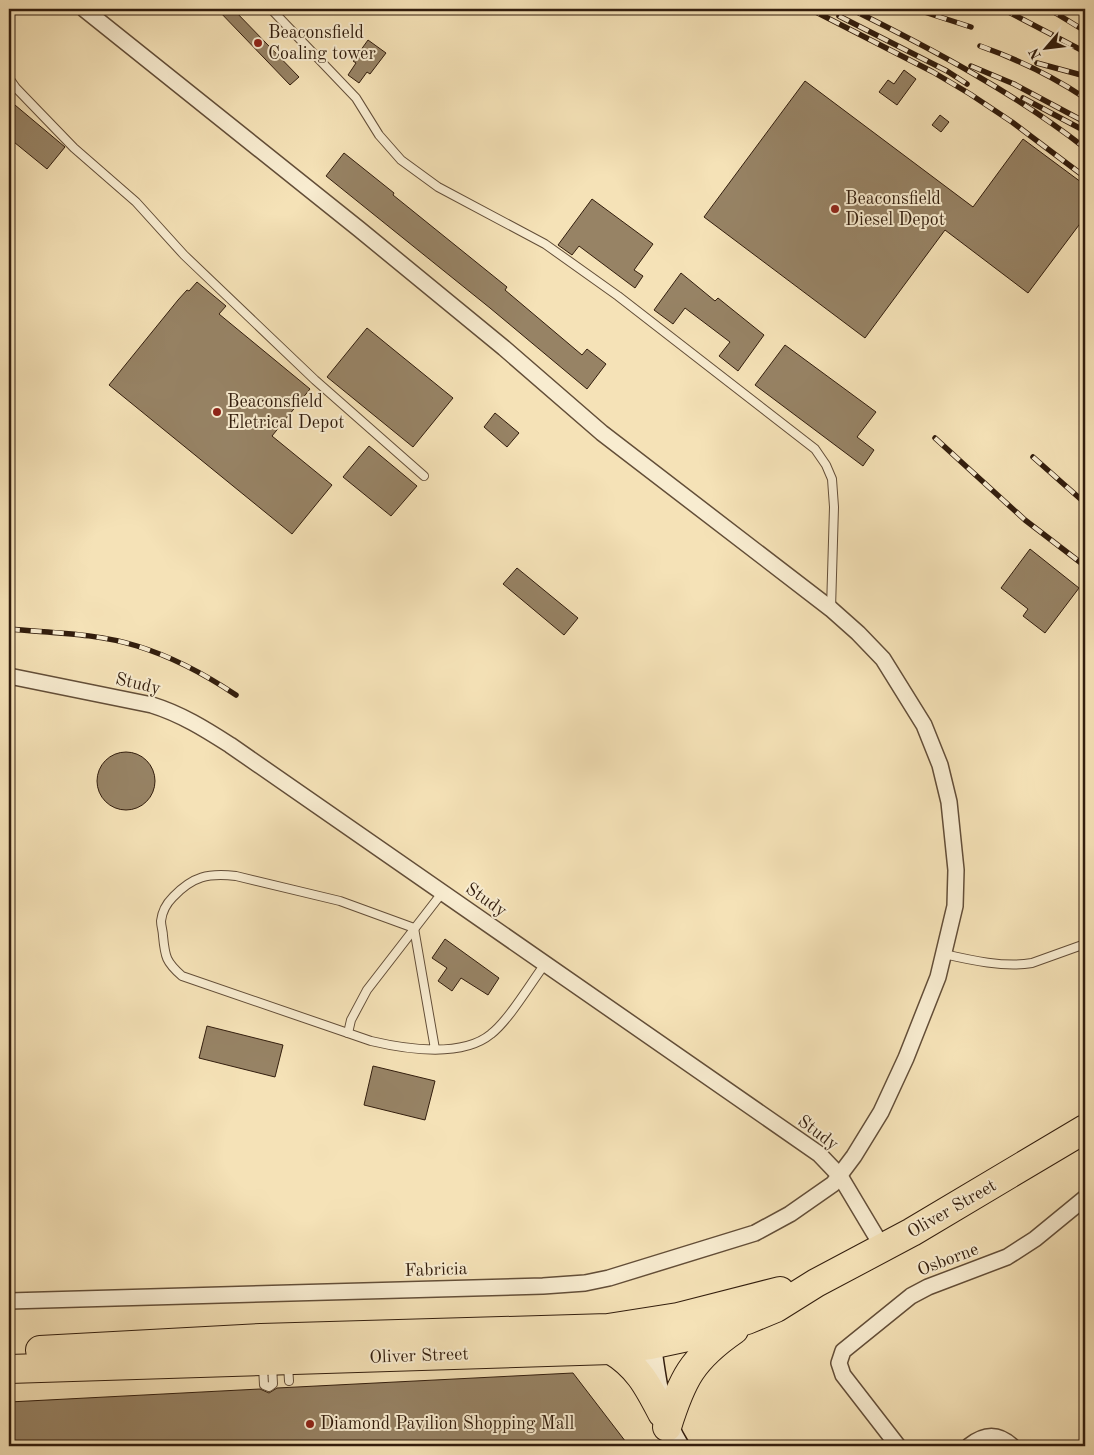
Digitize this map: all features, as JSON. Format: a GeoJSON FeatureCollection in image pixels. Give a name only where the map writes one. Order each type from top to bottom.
{"type":"FeatureCollection","features":[{"type":"Feature","properties":{"kind":"highway","name":"Oliver Street"},"geometry":{"type":"LineString","coordinates":[[9,1369],[608,1328],[648,1334],[697,1335],[747,1320],[791,1299],[816,1283],[883,1248],[1085,1130]]}},
{"type":"Feature","properties":{"kind":"highway","name":"Oliver Street"},"geometry":{"type":"LineString","coordinates":[[9,1352],[611,1350],[648,1334],[678,1318],[816,1283]]}},
{"type":"Feature","properties":{"kind":"highway"},"geometry":{"type":"LineString","coordinates":[[669,1429],[678,1394],[691,1368],[716,1343],[747,1320]]}},
{"type":"Feature","properties":{"kind":"highway"},"geometry":{"type":"LineString","coordinates":[[611,1350],[634,1367],[650,1389],[669,1429]]}},
{"type":"Feature","properties":{"kind":"street","name":"Fabricia"},"geometry":{"type":"LineString","coordinates":[[9,1301],[542,1286],[598,1281],[755,1233],[790,1214],[826,1190],[840,1176],[869,1134],[894,1086],[930,998],[944,954],[956,906],[956,870],[949,802],[940,765],[924,726],[883,659],[858,633],[831,609],[602,433],[504,348],[359,229],[84,9]]}},
{"type":"Feature","properties":{"kind":"street","name":"Study"},"geometry":{"type":"LineString","coordinates":[[9,676],[123,698],[174,712],[201,726],[819,1154],[840,1176],[883,1248]]}},
{"type":"Feature","properties":{"kind":"street","name":"Osborne"},"geometry":{"type":"LineString","coordinates":[[898,1446],[846,1380],[841,1370],[839,1363],[841,1356],[849,1345],[912,1296],[928,1287],[1007,1257],[1035,1239],[1085,1198]]}},
{"type":"Feature","properties":{"kind":"street"},"geometry":{"type":"LineString","coordinates":[[648,1334],[669,1429]]}},
{"type":"Feature","properties":{"kind":"street"},"geometry":{"type":"LineString","coordinates":[[969,1446],[988,1435],[1001,1438],[1012,1446]]}},
{"type":"Feature","properties":{"kind":"lane"},"geometry":{"type":"LineString","coordinates":[[271,9],[356,98],[379,136],[401,160],[438,187],[544,244],[618,296],[815,449],[826,465],[832,479],[834,507],[831,609]]}},
{"type":"Feature","properties":{"kind":"lane"},"geometry":{"type":"LineString","coordinates":[[9,78],[16,88],[74,148],[136,202],[184,255],[315,380],[424,476]]}},
{"type":"Feature","properties":{"kind":"lane"},"geometry":{"type":"LineString","coordinates":[[414,928],[340,901],[236,876],[219,874],[200,878],[184,885],[166,904],[161,920],[165,953],[170,966],[182,976],[348,1033],[389,1045],[422,1049],[457,1048],[476,1044],[491,1034],[502,1023],[545,964]]}},
{"type":"Feature","properties":{"kind":"lane"},"geometry":{"type":"LineString","coordinates":[[348,1033],[351,1020],[367,990],[442,893]]}},
{"type":"Feature","properties":{"kind":"lane"},"geometry":{"type":"LineString","coordinates":[[414,928],[435,1048]]}},
{"type":"Feature","properties":{"kind":"lane"},"geometry":{"type":"LineString","coordinates":[[944,954],[974,960],[1023,964],[1032,963],[1085,944]]}},
{"type":"Feature","properties":{"kind":"building","name":"Beaconsfield Coaling tower"},"geometry":{"type":"Polygon","coordinates":[[[217,9],[233,9],[299,77],[290,85],[217,9]]]}},
{"type":"Feature","properties":{"kind":"building"},"geometry":{"type":"Polygon","coordinates":[[[368,40],[386,53],[370,74],[367,72],[359,83],[348,75],[356,63],[353,61],[368,40]]]}},
{"type":"Feature","properties":{"kind":"building"},"geometry":{"type":"Polygon","coordinates":[[[904,70],[916,79],[897,105],[879,92],[888,80],[894,84],[904,70]]]}},
{"type":"Feature","properties":{"kind":"building","name":"Beaconsfield Diesel Depot"},"geometry":{"type":"Polygon","coordinates":[[[805,81],[973,207],[1023,139],[1085,185],[1085,217],[1028,293],[945,230],[865,338],[704,217],[805,81]]]}},
{"type":"Feature","properties":{"kind":"building"},"geometry":{"type":"Polygon","coordinates":[[[9,100],[65,147],[47,169],[9,138],[9,100]]]}},
{"type":"Feature","properties":{"kind":"building"},"geometry":{"type":"Polygon","coordinates":[[[940,115],[949,122],[941,132],[932,125],[940,115]]]}},
{"type":"Feature","properties":{"kind":"building"},"geometry":{"type":"Polygon","coordinates":[[[344,153],[507,287],[505,290],[582,355],[587,349],[606,364],[587,389],[326,176],[344,153]]]}},
{"type":"Feature","properties":{"kind":"building"},"geometry":{"type":"Polygon","coordinates":[[[592,199],[653,244],[634,270],[643,276],[635,288],[579,246],[572,255],[558,245],[592,199]]]}},
{"type":"Feature","properties":{"kind":"building"},"geometry":{"type":"Polygon","coordinates":[[[681,273],[715,301],[718,298],[764,335],[738,371],[719,356],[730,342],[685,308],[673,324],[654,310],[681,273]]]}},
{"type":"Feature","properties":{"kind":"building","name":"Beaconsfield Eletrical Depot"},"geometry":{"type":"Polygon","coordinates":[[[197,282],[226,306],[219,314],[310,389],[272,436],[332,485],[292,534],[109,385],[178,300],[197,282]]]}},
{"type":"Feature","properties":{"kind":"building"},"geometry":{"type":"Polygon","coordinates":[[[367,328],[453,398],[413,447],[327,377],[367,328]]]}},
{"type":"Feature","properties":{"kind":"building"},"geometry":{"type":"Polygon","coordinates":[[[785,345],[876,412],[857,437],[874,450],[863,466],[755,385],[785,345]]]}},
{"type":"Feature","properties":{"kind":"building"},"geometry":{"type":"Polygon","coordinates":[[[495,413],[519,433],[507,447],[484,427],[495,413]]]}},
{"type":"Feature","properties":{"kind":"building"},"geometry":{"type":"Polygon","coordinates":[[[369,446],[417,486],[391,516],[343,477],[369,446]]]}},
{"type":"Feature","properties":{"kind":"building"},"geometry":{"type":"Polygon","coordinates":[[[1030,549],[1079,588],[1045,633],[1023,616],[1028,609],[1001,588],[1030,549]]]}},
{"type":"Feature","properties":{"kind":"building"},"geometry":{"type":"Polygon","coordinates":[[[517,568],[578,618],[564,635],[503,584],[517,568]]]}},
{"type":"Feature","properties":{"kind":"building"},"geometry":{"type":"Polygon","coordinates":[[[126,752],[137,754],[150,765],[155,781],[153,792],[142,805],[126,810],[115,808],[102,797],[97,781],[99,770],[110,757],[126,752]]]}},
{"type":"Feature","properties":{"kind":"building"},"geometry":{"type":"Polygon","coordinates":[[[445,939],[499,978],[488,995],[461,978],[452,991],[438,981],[447,968],[432,958],[445,939]]]}},
{"type":"Feature","properties":{"kind":"building"},"geometry":{"type":"Polygon","coordinates":[[[207,1026],[283,1045],[275,1077],[199,1058],[207,1026]]]}},
{"type":"Feature","properties":{"kind":"building"},"geometry":{"type":"Polygon","coordinates":[[[373,1066],[435,1081],[425,1120],[364,1105],[373,1066]]]}},
{"type":"Feature","properties":{"kind":"building","name":"Diamond Pavilion Shopping Mall"},"geometry":{"type":"Polygon","coordinates":[[[573,1373],[629,1446],[9,1446],[9,1402],[260,1389],[269,1393],[277,1388],[573,1373]]]}},
{"type":"Feature","properties":{"kind":"railway"},"geometry":{"type":"LineString","coordinates":[[810,9],[933,72],[970,94],[1012,122],[1085,177]]}},
{"type":"Feature","properties":{"kind":"railway"},"geometry":{"type":"LineString","coordinates":[[851,9],[971,72],[1029,108],[1085,148]]}},
{"type":"Feature","properties":{"kind":"railway"},"geometry":{"type":"LineString","coordinates":[[915,9],[971,27]]}},
{"type":"Feature","properties":{"kind":"railway"},"geometry":{"type":"LineString","coordinates":[[1003,9],[1085,52]]}},
{"type":"Feature","properties":{"kind":"railway"},"geometry":{"type":"LineString","coordinates":[[1049,9],[1085,31]]}},
{"type":"Feature","properties":{"kind":"railway"},"geometry":{"type":"LineString","coordinates":[[839,16],[947,71],[967,84]]}},
{"type":"Feature","properties":{"kind":"railway"},"geometry":{"type":"LineString","coordinates":[[980,46],[1034,69],[1060,82],[1085,98]]}},
{"type":"Feature","properties":{"kind":"railway"},"geometry":{"type":"LineString","coordinates":[[1037,63],[1085,76]]}},
{"type":"Feature","properties":{"kind":"railway"},"geometry":{"type":"LineString","coordinates":[[971,66],[1014,84],[1085,122]]}},
{"type":"Feature","properties":{"kind":"railway"},"geometry":{"type":"LineString","coordinates":[[1023,98],[1085,131]]}},
{"type":"Feature","properties":{"kind":"railway"},"geometry":{"type":"LineString","coordinates":[[935,438],[1025,520],[1085,566]]}},
{"type":"Feature","properties":{"kind":"railway"},"geometry":{"type":"LineString","coordinates":[[1033,457],[1085,503]]}},
{"type":"Feature","properties":{"kind":"railway"},"geometry":{"type":"LineString","coordinates":[[9,629],[106,638],[137,646],[189,667],[236,695]]}},
{"type":"Feature","properties":{"kind":"place","name":"Beaconsfield Coaling tower"},"geometry":{"type":"Point","coordinates":[258,43]}},
{"type":"Feature","properties":{"kind":"place","name":"Beaconsfield Diesel Depot"},"geometry":{"type":"Point","coordinates":[835,209]}},
{"type":"Feature","properties":{"kind":"place","name":"Beaconsfield Eletrical Depot"},"geometry":{"type":"Point","coordinates":[217,412]}},
{"type":"Feature","properties":{"kind":"place","name":"Diamond Pavilion Shopping Mall"},"geometry":{"type":"Point","coordinates":[310,1424]}}]}
